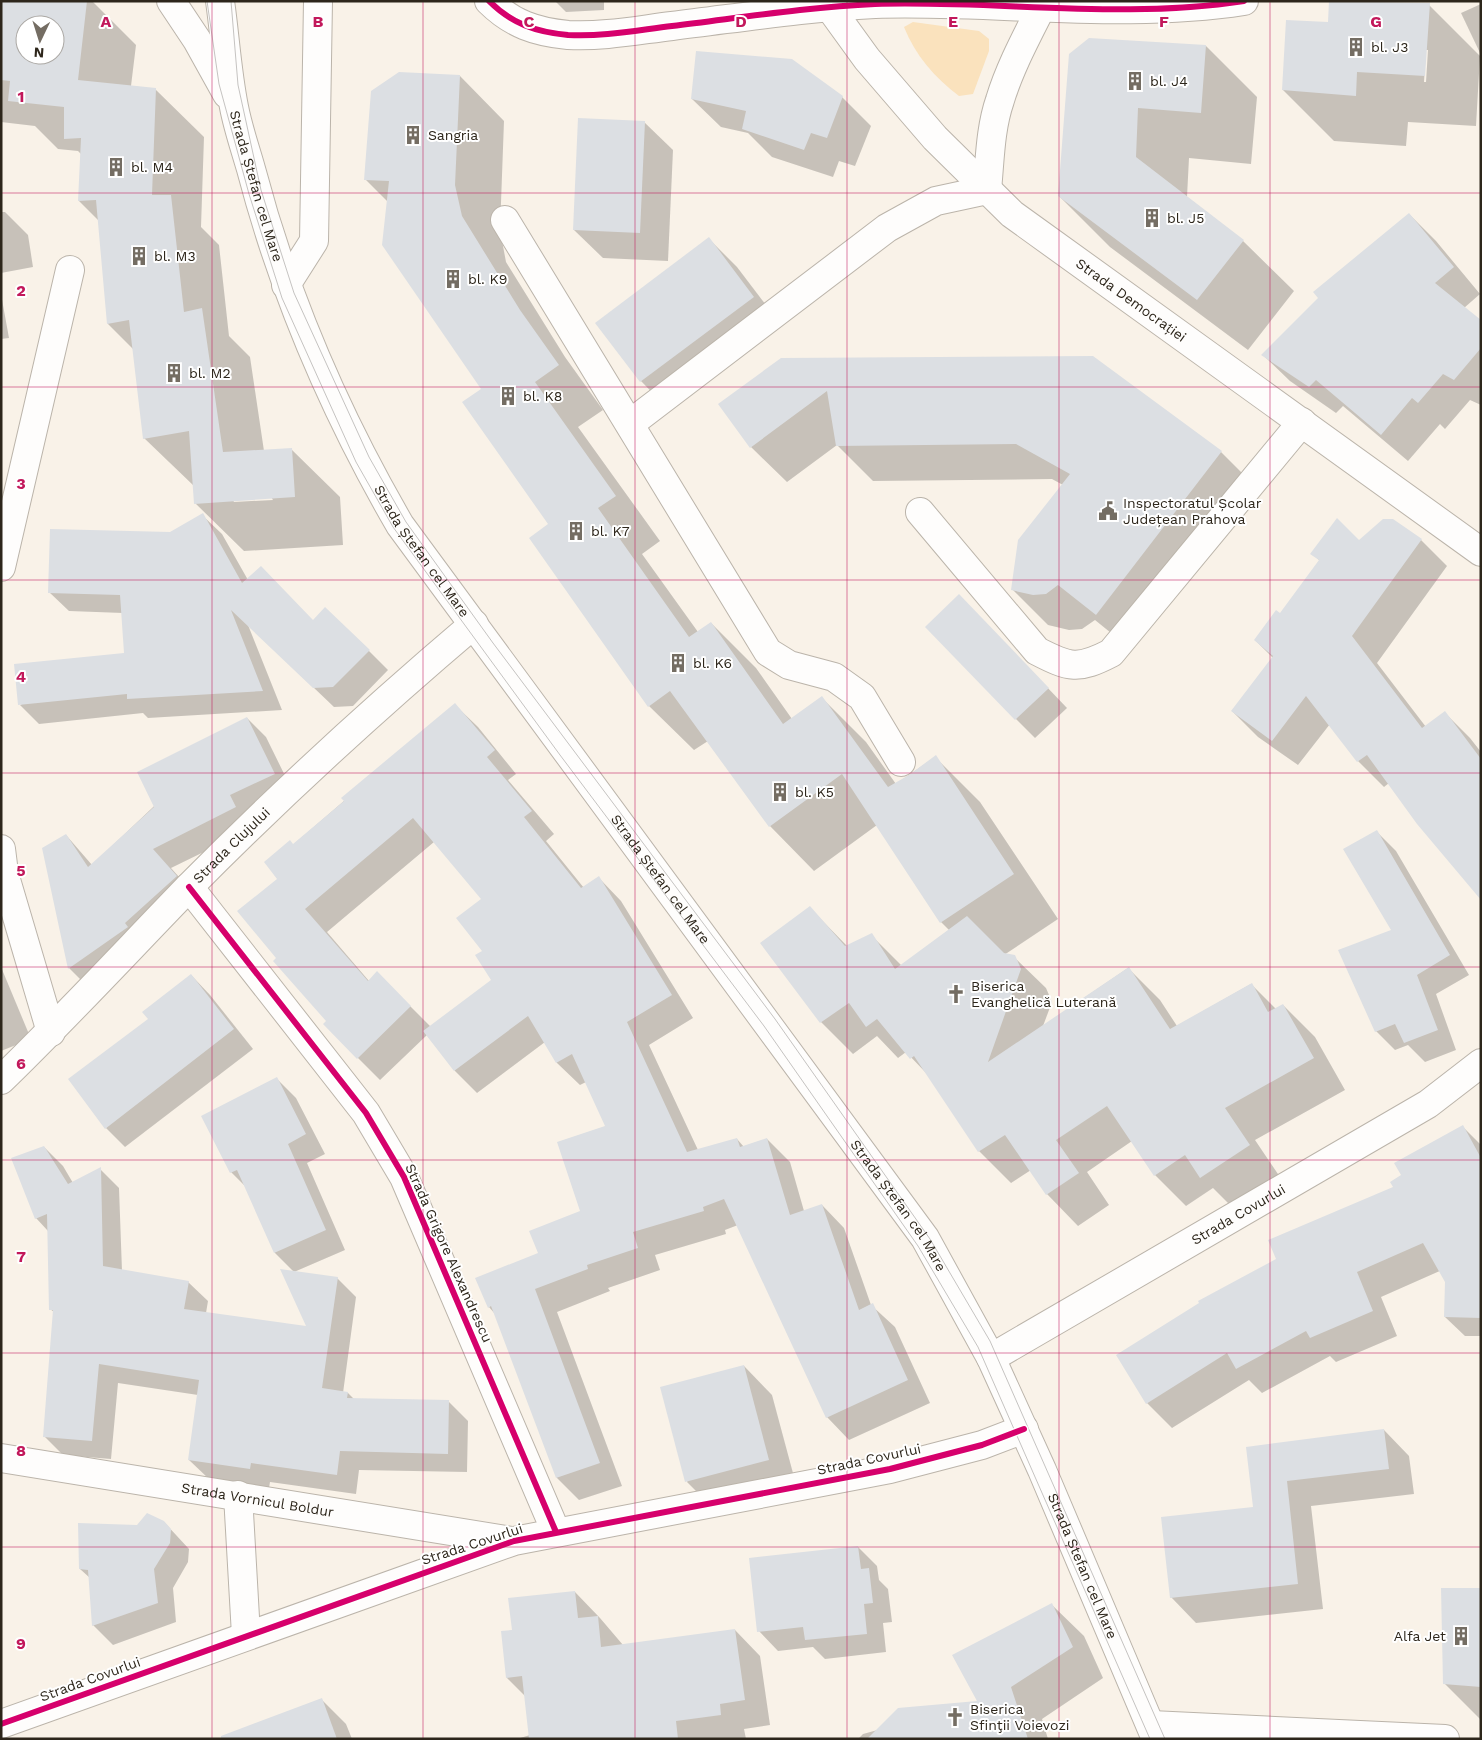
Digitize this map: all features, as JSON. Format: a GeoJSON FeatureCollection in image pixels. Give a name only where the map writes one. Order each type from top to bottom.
{"type":"FeatureCollection","features":[{"type":"Feature","properties":{"kind":"street"},"geometry":{"type":"LineString","coordinates":[[171,1],[234,106]]}},
{"type":"Feature","properties":{"kind":"street","name":"Strada Ștefan cel Mare"},"geometry":{"type":"LineString","coordinates":[[220,1],[234,106],[260,202],[286,285],[317,364],[362,460],[400,525],[926,1238],[991,1358],[1024,1429],[1153,1732]]}},
{"type":"Feature","properties":{"kind":"street"},"geometry":{"type":"LineString","coordinates":[[286,285],[314,241],[318,1]]}},
{"type":"Feature","properties":{"kind":"street"},"geometry":{"type":"LineString","coordinates":[[489,1],[515,23],[543,31],[569,35],[600,35],[826,4],[930,2],[1158,10],[1200,8],[1244,1]]}},
{"type":"Feature","properties":{"kind":"street","name":"Strada Democrației"},"geometry":{"type":"LineString","coordinates":[[826,4],[867,59],[935,138],[1012,214],[1481,552]]}},
{"type":"Feature","properties":{"kind":"street"},"geometry":{"type":"LineString","coordinates":[[631,424],[887,228],[936,201],[987,190],[991,138],[999,100],[1018,53],[1042,6]]}},
{"type":"Feature","properties":{"kind":"street"},"geometry":{"type":"LineString","coordinates":[[505,220],[631,424],[768,652],[788,665],[834,677],[862,697],[901,762]]}},
{"type":"Feature","properties":{"kind":"street"},"geometry":{"type":"LineString","coordinates":[[1,567],[70,270]]}},
{"type":"Feature","properties":{"kind":"street"},"geometry":{"type":"LineString","coordinates":[[920,512],[1037,651],[1062,664],[1087,665],[1111,653],[1302,422]]}},
{"type":"Feature","properties":{"kind":"street","name":"Strada Clujului"},"geometry":{"type":"LineString","coordinates":[[1,1080],[51,1032],[189,887],[388,697],[474,624]]}},
{"type":"Feature","properties":{"kind":"street"},"geometry":{"type":"LineString","coordinates":[[1,850],[4,873],[51,1032]]}},
{"type":"Feature","properties":{"kind":"street","name":"Strada Grigore Alexandrescu"},"geometry":{"type":"LineString","coordinates":[[189,887],[366,1113],[404,1177],[556,1532]]}},
{"type":"Feature","properties":{"kind":"street","name":"Strada Covurlui"},"geometry":{"type":"LineString","coordinates":[[991,1358],[1428,1104],[1481,1064]]}},
{"type":"Feature","properties":{"kind":"street","name":"Strada Covurlui"},"geometry":{"type":"LineString","coordinates":[[1,1724],[246,1635],[514,1541],[890,1469],[982,1445],[1024,1429]]}},
{"type":"Feature","properties":{"kind":"street","name":"Strada Vornicul Boldur"},"geometry":{"type":"LineString","coordinates":[[1,1458],[514,1541]]}},
{"type":"Feature","properties":{"kind":"street"},"geometry":{"type":"LineString","coordinates":[[238,1495],[246,1635]]}},
{"type":"Feature","properties":{"kind":"street"},"geometry":{"type":"LineString","coordinates":[[1153,1732],[1445,1739]]}},
{"type":"Feature","properties":{"kind":"shaded area"},"geometry":{"type":"Polygon","coordinates":[[[913,22],[979,31],[989,39],[989,51],[973,94],[959,96],[942,82],[927,65],[914,47],[904,27],[913,22]]]}},
{"type":"Feature","properties":{"kind":"building"},"geometry":{"type":"Polygon","coordinates":[[[1,1],[87,1],[78,80],[156,88],[152,195],[171,195],[184,312],[202,308],[223,452],[292,448],[295,497],[194,504],[189,431],[143,439],[129,320],[107,324],[96,200],[78,201],[81,138],[64,139],[64,107],[8,101],[10,81],[1,80],[1,1]]]}},
{"type":"Feature","properties":{"kind":"building","name":"bl. J3"},"geometry":{"type":"Polygon","coordinates":[[[1329,1],[1430,3],[1425,76],[1357,72],[1356,96],[1282,90],[1286,20],[1328,22],[1329,1]]]}},
{"type":"Feature","properties":{"kind":"building"},"geometry":{"type":"Polygon","coordinates":[[[1089,38],[1206,45],[1201,113],[1138,108],[1136,157],[1244,240],[1197,300],[1058,196],[1069,54],[1089,38]]]}},
{"type":"Feature","properties":{"kind":"building"},"geometry":{"type":"Polygon","coordinates":[[[696,51],[792,59],[843,96],[827,138],[811,133],[804,150],[742,129],[746,111],[691,99],[696,51]]]}},
{"type":"Feature","properties":{"kind":"building"},"geometry":{"type":"Polygon","coordinates":[[[399,72],[460,75],[455,185],[462,216],[520,310],[559,365],[535,382],[616,496],[598,508],[689,637],[711,622],[783,724],[822,696],[888,787],[909,775],[936,755],[1014,874],[940,923],[842,774],[769,827],[670,691],[648,707],[529,538],[548,524],[462,402],[481,389],[382,245],[389,181],[364,180],[371,91],[399,72]]]}},
{"type":"Feature","properties":{"kind":"building"},"geometry":{"type":"Polygon","coordinates":[[[578,118],[645,121],[640,233],[573,230],[578,118]]]}},
{"type":"Feature","properties":{"kind":"building"},"geometry":{"type":"Polygon","coordinates":[[[1409,213],[1454,267],[1435,283],[1481,320],[1481,348],[1454,380],[1443,374],[1418,403],[1412,398],[1381,435],[1316,380],[1309,387],[1261,355],[1318,298],[1313,292],[1409,213]]]}},
{"type":"Feature","properties":{"kind":"building"},"geometry":{"type":"Polygon","coordinates":[[[709,237],[754,297],[640,382],[595,323],[709,237]]]}},
{"type":"Feature","properties":{"kind":"building","name":"Inspectoratul Școlar Județean Prahova"},"geometry":{"type":"Polygon","coordinates":[[[1093,356],[1222,451],[1096,615],[1058,585],[1046,594],[1033,595],[1011,590],[1018,540],[1070,474],[1016,444],[836,446],[827,391],[750,448],[718,404],[781,358],[1093,356]]]}},
{"type":"Feature","properties":{"kind":"building"},"geometry":{"type":"Polygon","coordinates":[[[203,513],[242,583],[261,566],[313,620],[325,607],[370,650],[333,687],[313,688],[231,610],[263,691],[127,699],[127,694],[18,705],[14,664],[124,653],[120,595],[48,593],[50,529],[170,532],[203,513]]]}},
{"type":"Feature","properties":{"kind":"building"},"geometry":{"type":"Polygon","coordinates":[[[1337,518],[1359,540],[1383,519],[1393,519],[1422,539],[1352,636],[1422,728],[1445,711],[1481,759],[1481,900],[1417,824],[1367,755],[1357,762],[1306,696],[1272,741],[1231,711],[1273,656],[1254,640],[1276,610],[1280,613],[1319,560],[1310,554],[1337,518]]]}},
{"type":"Feature","properties":{"kind":"building"},"geometry":{"type":"Polygon","coordinates":[[[959,594],[1049,688],[1015,720],[925,627],[959,594]]]}},
{"type":"Feature","properties":{"kind":"building"},"geometry":{"type":"Polygon","coordinates":[[[455,703],[495,750],[487,757],[532,811],[524,817],[581,888],[599,876],[672,995],[627,1022],[687,1152],[737,1138],[740,1147],[767,1138],[790,1215],[822,1204],[859,1310],[873,1303],[908,1380],[826,1418],[724,1199],[703,1207],[704,1211],[633,1232],[638,1248],[587,1265],[588,1269],[535,1289],[600,1463],[556,1478],[491,1306],[488,1308],[475,1278],[538,1253],[529,1231],[580,1211],[557,1142],[605,1126],[572,1054],[556,1063],[528,1016],[454,1071],[423,1031],[491,980],[475,955],[482,951],[456,918],[481,899],[413,818],[305,909],[368,981],[377,971],[411,1006],[357,1059],[323,1024],[326,1021],[273,961],[276,958],[237,911],[277,879],[264,862],[290,840],[293,844],[344,801],[341,798],[455,703]]]}},
{"type":"Feature","properties":{"kind":"building"},"geometry":{"type":"Polygon","coordinates":[[[247,717],[275,774],[230,795],[236,807],[153,849],[177,876],[125,923],[128,927],[68,969],[42,848],[66,834],[88,867],[154,807],[137,772],[247,717]]]}},
{"type":"Feature","properties":{"kind":"building"},"geometry":{"type":"Polygon","coordinates":[[[1377,830],[1450,955],[1417,975],[1438,1030],[1404,1043],[1395,1024],[1375,1032],[1338,950],[1391,930],[1343,849],[1377,830]]]}},
{"type":"Feature","properties":{"kind":"building"},"geometry":{"type":"Polygon","coordinates":[[[810,906],[845,946],[872,933],[895,969],[967,916],[1004,953],[1015,955],[1021,969],[988,1062],[1129,967],[1170,1029],[1252,983],[1268,1012],[1283,1004],[1314,1058],[1225,1108],[1250,1145],[1200,1178],[1185,1155],[1154,1176],[1107,1106],[1056,1140],[1079,1173],[1046,1195],[1005,1135],[978,1152],[914,1056],[910,1059],[877,1019],[866,1027],[849,1003],[820,1023],[760,943],[810,906]]]}},
{"type":"Feature","properties":{"kind":"building"},"geometry":{"type":"Polygon","coordinates":[[[191,974],[234,1029],[105,1129],[68,1079],[148,1019],[142,1012],[191,974]]]}},
{"type":"Feature","properties":{"kind":"building"},"geometry":{"type":"Polygon","coordinates":[[[277,1077],[306,1134],[288,1144],[326,1230],[274,1253],[237,1170],[230,1173],[201,1116],[277,1077]]]}},
{"type":"Feature","properties":{"kind":"building"},"geometry":{"type":"Polygon","coordinates":[[[1463,1125],[1481,1158],[1481,1318],[1444,1317],[1445,1282],[1423,1243],[1357,1272],[1373,1311],[1310,1338],[1306,1331],[1236,1369],[1227,1353],[1146,1404],[1116,1355],[1199,1303],[1198,1301],[1276,1259],[1268,1240],[1393,1187],[1390,1182],[1401,1175],[1394,1163],[1463,1125]]]}},
{"type":"Feature","properties":{"kind":"building"},"geometry":{"type":"Polygon","coordinates":[[[44,1146],[68,1184],[101,1167],[103,1266],[189,1281],[184,1309],[306,1326],[280,1269],[338,1277],[322,1388],[348,1392],[347,1398],[449,1400],[448,1454],[340,1451],[337,1475],[251,1463],[250,1469],[188,1460],[199,1380],[99,1364],[92,1441],[43,1437],[53,1310],[49,1310],[47,1214],[35,1219],[11,1158],[44,1146]]]}},
{"type":"Feature","properties":{"kind":"building"},"geometry":{"type":"Polygon","coordinates":[[[744,1365],[769,1460],[685,1482],[660,1387],[744,1365]]]}},
{"type":"Feature","properties":{"kind":"building"},"geometry":{"type":"Polygon","coordinates":[[[1384,1429],[1389,1469],[1287,1481],[1298,1584],[1170,1598],[1161,1517],[1253,1507],[1246,1447],[1384,1429]]]}},
{"type":"Feature","properties":{"kind":"building"},"geometry":{"type":"Polygon","coordinates":[[[147,1513],[164,1521],[171,1529],[170,1543],[154,1569],[158,1603],[92,1626],[88,1570],[79,1569],[78,1523],[137,1525],[147,1513]]]}},
{"type":"Feature","properties":{"kind":"building"},"geometry":{"type":"Polygon","coordinates":[[[858,1546],[861,1569],[869,1568],[873,1603],[864,1604],[867,1634],[805,1640],[803,1627],[757,1632],[749,1558],[858,1546]]]}},
{"type":"Feature","properties":{"kind":"building","name":"Alfa Jet"},"geometry":{"type":"Polygon","coordinates":[[[1441,1588],[1481,1588],[1481,1687],[1443,1684],[1441,1588]]]}},
{"type":"Feature","properties":{"kind":"building"},"geometry":{"type":"Polygon","coordinates":[[[575,1591],[578,1618],[598,1616],[601,1647],[735,1629],[745,1700],[720,1704],[721,1715],[676,1721],[678,1739],[529,1739],[522,1676],[506,1678],[501,1631],[512,1630],[508,1598],[575,1591]]]}},
{"type":"Feature","properties":{"kind":"building"},"geometry":{"type":"Polygon","coordinates":[[[1052,1603],[1073,1647],[1011,1687],[1028,1739],[867,1739],[898,1708],[977,1701],[952,1655],[1052,1603]]]}},
{"type":"Feature","properties":{"kind":"building"},"geometry":{"type":"Polygon","coordinates":[[[322,1698],[337,1739],[221,1739],[221,1736],[322,1698]]]}},
{"type":"Feature","properties":{"kind":"tram line"},"geometry":{"type":"LineString","coordinates":[[207,1],[219,84],[249,194],[282,298],[356,462],[393,527],[560,755],[764,1026],[918,1246],[978,1347],[1150,1739]]}},
{"type":"Feature","properties":{"kind":"tram line"},"geometry":{"type":"LineString","coordinates":[[231,1],[238,85],[261,190],[294,293],[369,457],[406,522],[493,643],[775,1019],[930,1239],[990,1341],[1165,1739]]}},
{"type":"Feature","properties":{"kind":"cycle path"},"geometry":{"type":"LineString","coordinates":[[489,1],[507,16],[525,26],[545,32],[568,35],[620,33],[850,5],[921,4],[1152,9],[1244,1]]}},
{"type":"Feature","properties":{"kind":"cycle path"},"geometry":{"type":"LineString","coordinates":[[189,887],[366,1113],[404,1177],[556,1532]]}},
{"type":"Feature","properties":{"kind":"cycle path"},"geometry":{"type":"LineString","coordinates":[[1,1724],[514,1541],[890,1469],[982,1445],[1024,1429]]}},
{"type":"Feature","properties":{"kind":"place","name":"bl. J3"},"geometry":{"type":"Point","coordinates":[1356,47]}},
{"type":"Feature","properties":{"kind":"place","name":"bl. J4"},"geometry":{"type":"Point","coordinates":[1135,81]}},
{"type":"Feature","properties":{"kind":"place","name":"Sangria"},"geometry":{"type":"Point","coordinates":[413,135]}},
{"type":"Feature","properties":{"kind":"place","name":"bl. M4"},"geometry":{"type":"Point","coordinates":[116,167]}},
{"type":"Feature","properties":{"kind":"place","name":"bl. J5"},"geometry":{"type":"Point","coordinates":[1152,218]}},
{"type":"Feature","properties":{"kind":"place","name":"bl. M3"},"geometry":{"type":"Point","coordinates":[139,256]}},
{"type":"Feature","properties":{"kind":"place","name":"bl. K9"},"geometry":{"type":"Point","coordinates":[453,279]}},
{"type":"Feature","properties":{"kind":"place","name":"bl. M2"},"geometry":{"type":"Point","coordinates":[174,373]}},
{"type":"Feature","properties":{"kind":"place","name":"bl. K8"},"geometry":{"type":"Point","coordinates":[508,396]}},
{"type":"Feature","properties":{"kind":"place","name":"Inspectoratul Școlar Județean Prahova"},"geometry":{"type":"Point","coordinates":[1108,511]}},
{"type":"Feature","properties":{"kind":"place","name":"bl. K7"},"geometry":{"type":"Point","coordinates":[576,531]}},
{"type":"Feature","properties":{"kind":"place","name":"bl. K6"},"geometry":{"type":"Point","coordinates":[678,663]}},
{"type":"Feature","properties":{"kind":"place","name":"bl. K5"},"geometry":{"type":"Point","coordinates":[780,792]}},
{"type":"Feature","properties":{"kind":"place","name":"Biserica Evanghelică Luterană"},"geometry":{"type":"Point","coordinates":[956,994]}},
{"type":"Feature","properties":{"kind":"place","name":"Alfa Jet"},"geometry":{"type":"Point","coordinates":[1461,1636]}},
{"type":"Feature","properties":{"kind":"place","name":"Biserica Sfinţii Voievozi"},"geometry":{"type":"Point","coordinates":[955,1717]}}]}
